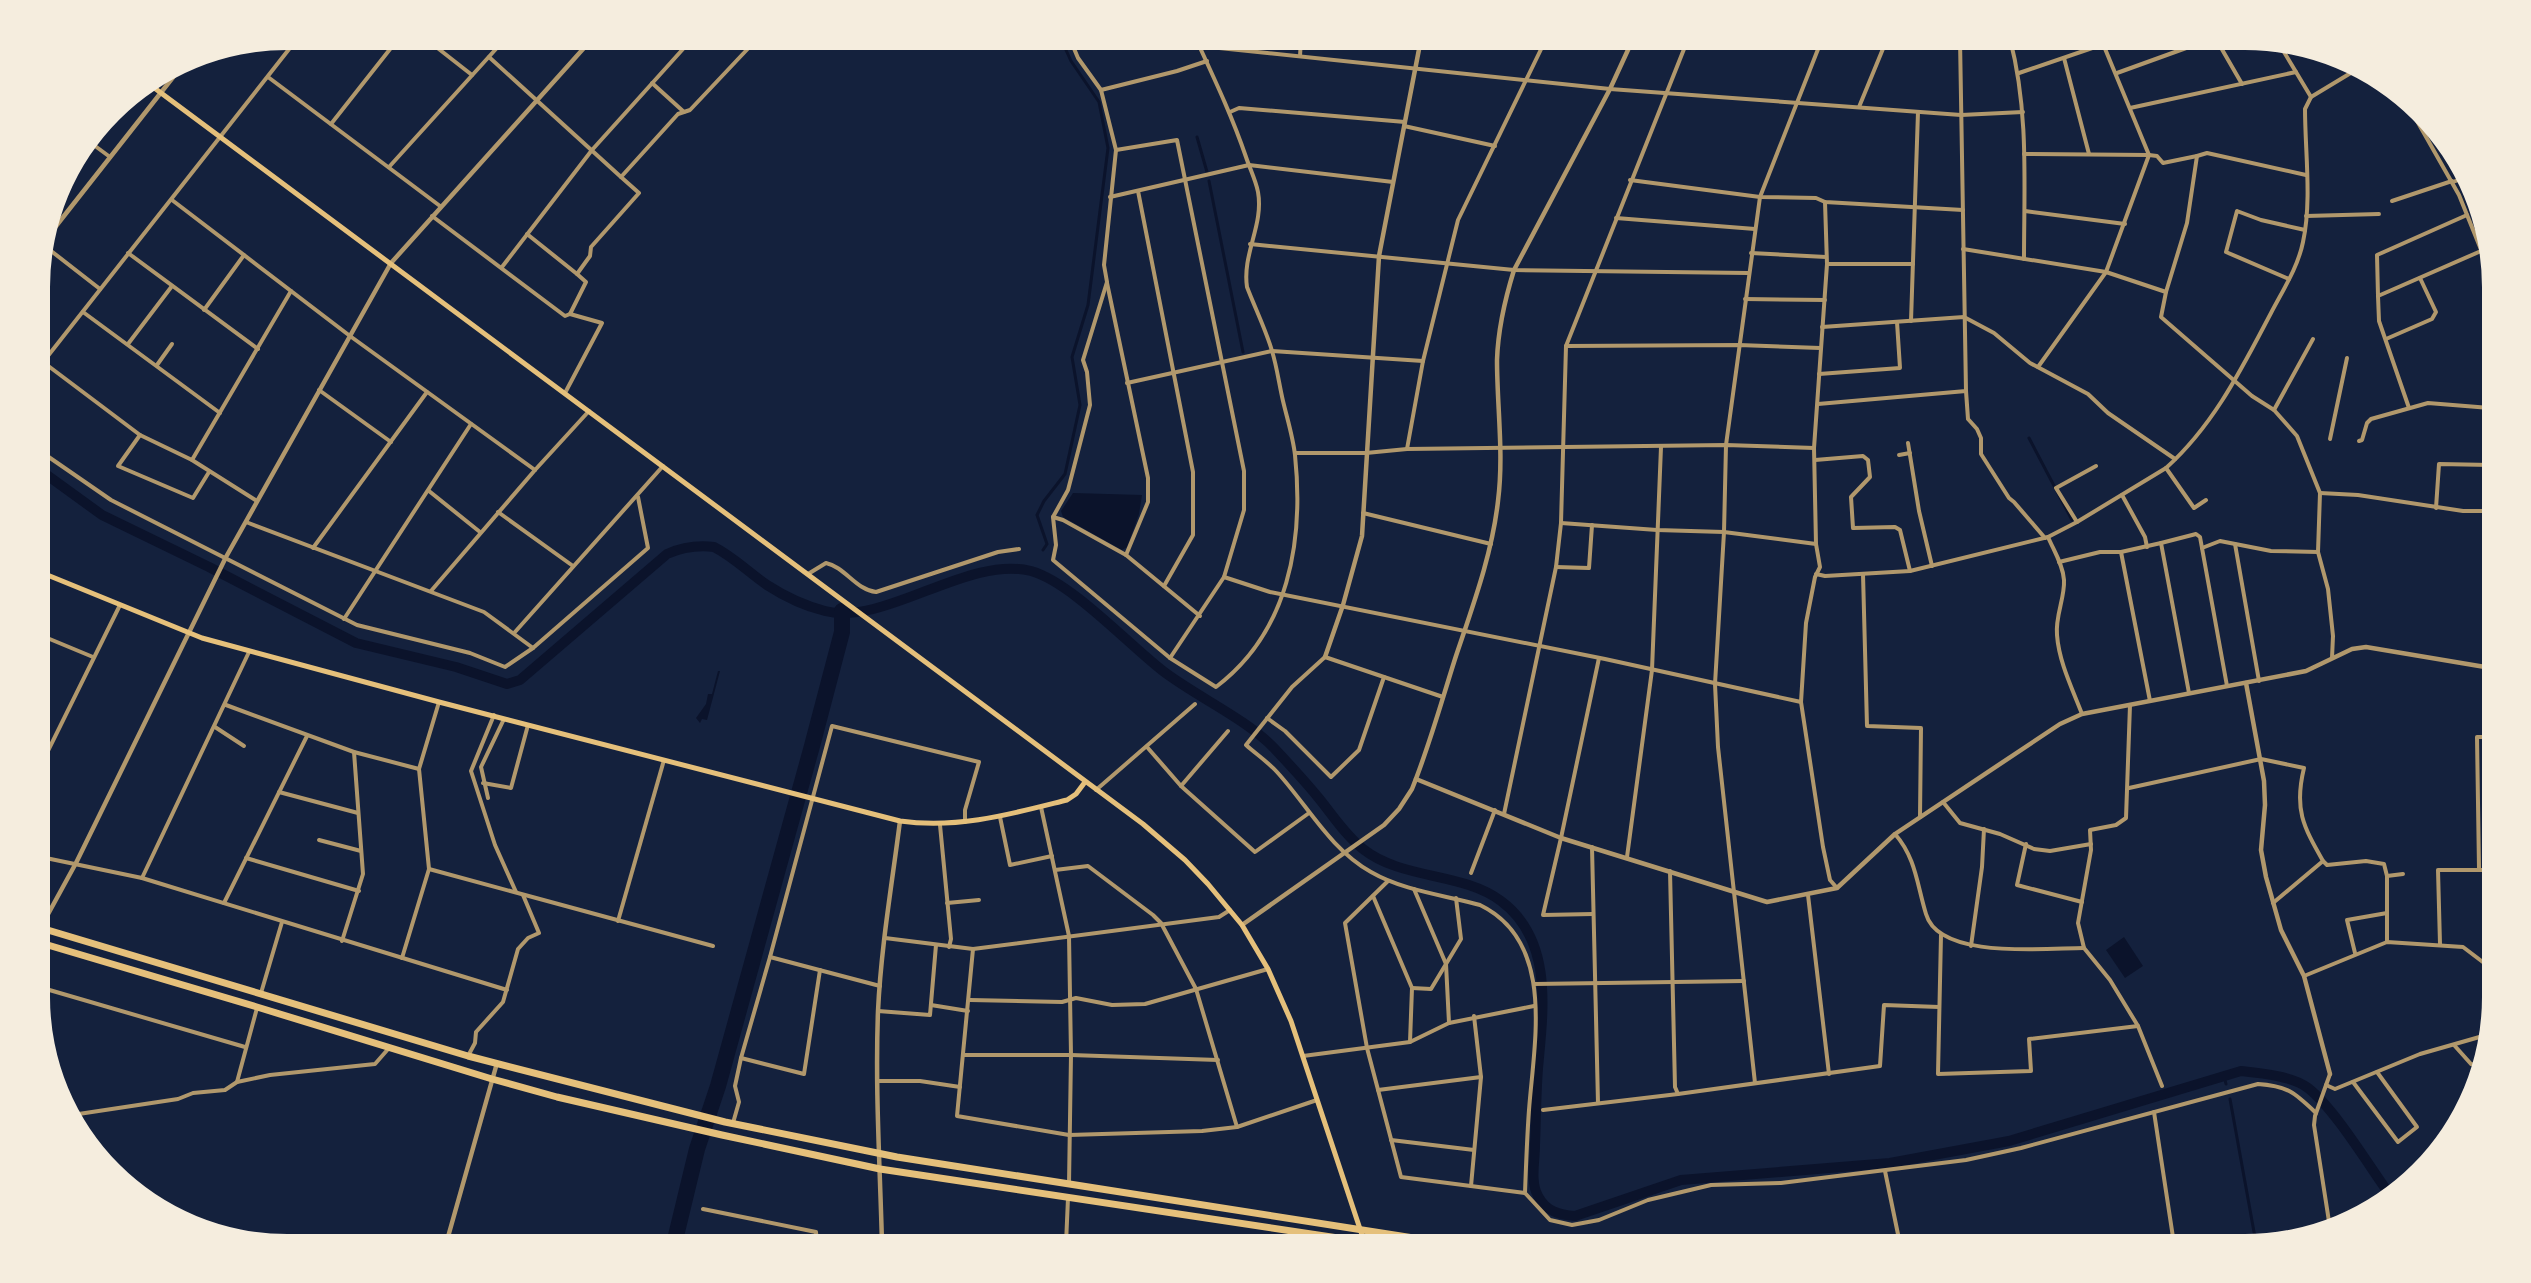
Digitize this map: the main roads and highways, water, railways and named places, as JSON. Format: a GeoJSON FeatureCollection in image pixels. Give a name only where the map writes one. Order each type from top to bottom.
{"type":"FeatureCollection","features":[{"type":"Feature","properties":{"kind":"highway"},"geometry":{"type":"LineString","coordinates":[[50,931],[468,1056],[729,1123],[879,1154],[1386,1234]]}},
{"type":"Feature","properties":{"kind":"highway"},"geometry":{"type":"LineString","coordinates":[[50,946],[257,1006],[492,1079],[557,1097],[722,1135],[880,1169],[1306,1234]]}},
{"type":"Feature","properties":{"kind":"main road"},"geometry":{"type":"LineString","coordinates":[[156,89],[1143,824],[1185,860],[1242,925],[1268,969],[1291,1021],[1362,1234]]}},
{"type":"Feature","properties":{"kind":"main road"},"geometry":{"type":"LineString","coordinates":[[50,576],[188,633],[249,652],[900,821],[940,825],[1000,817],[1069,799],[1084,782]]}},
{"type":"Feature","properties":{"kind":"water"},"geometry":{"type":"Polygon","coordinates":[[[1073,493],[1142,495],[1139,514],[1127,547],[1122,550],[1063,517],[1061,511],[1073,493]]]}},
{"type":"Feature","properties":{"kind":"water"},"geometry":{"type":"Polygon","coordinates":[[[718,671],[720,671],[707,720],[702,719],[700,723],[696,718],[706,704],[708,694],[712,694],[718,671]]]}},
{"type":"Feature","properties":{"kind":"water"},"geometry":{"type":"Polygon","coordinates":[[[2124,937],[2143,966],[2125,978],[2106,950],[2124,937]]]}},
{"type":"Feature","properties":{"kind":"waterway"},"geometry":{"type":"LineString","coordinates":[[1043,550],[1047,544],[1037,515],[1044,501],[1065,474],[1080,405],[1072,357],[1088,305],[1108,148],[1099,102],[1066,50]]}},
{"type":"Feature","properties":{"kind":"waterway"},"geometry":{"type":"LineString","coordinates":[[1197,137],[1207,172]]}},
{"type":"Feature","properties":{"kind":"waterway"},"geometry":{"type":"LineString","coordinates":[[1209,181],[1243,352]]}},
{"type":"Feature","properties":{"kind":"waterway"},"geometry":{"type":"LineString","coordinates":[[2029,438],[2072,520]]}},
{"type":"Feature","properties":{"kind":"waterway"},"geometry":{"type":"LineString","coordinates":[[50,477],[102,515],[356,643],[456,667],[507,684],[520,680],[667,554],[684,548],[714,547],[767,585],[788,597],[825,611],[849,613],[874,609],[980,573],[1006,569],[1031,571],[1047,577],[1081,600],[1163,671],[1262,737],[1317,796],[1344,831],[1363,849],[1396,866],[1469,885],[1486,892],[1501,901],[1518,917],[1530,936],[1541,978],[1542,1024],[1537,1087],[1534,1184],[1541,1201],[1549,1209],[1564,1215],[1575,1216],[1681,1180],[1890,1163],[2009,1141],[2241,1071],[2285,1078],[2308,1088],[2340,1123],[2385,1188]]}},
{"type":"Feature","properties":{"kind":"waterway"},"geometry":{"type":"LineString","coordinates":[[676,1234],[697,1149],[718,1086],[812,746],[842,632],[842,611]]}},
{"type":"Feature","properties":{"kind":"waterway"},"geometry":{"type":"LineString","coordinates":[[2224,1076],[2226,1084]]}},
{"type":"Feature","properties":{"kind":"waterway"},"geometry":{"type":"LineString","coordinates":[[2230,1099],[2254,1233]]}}]}
